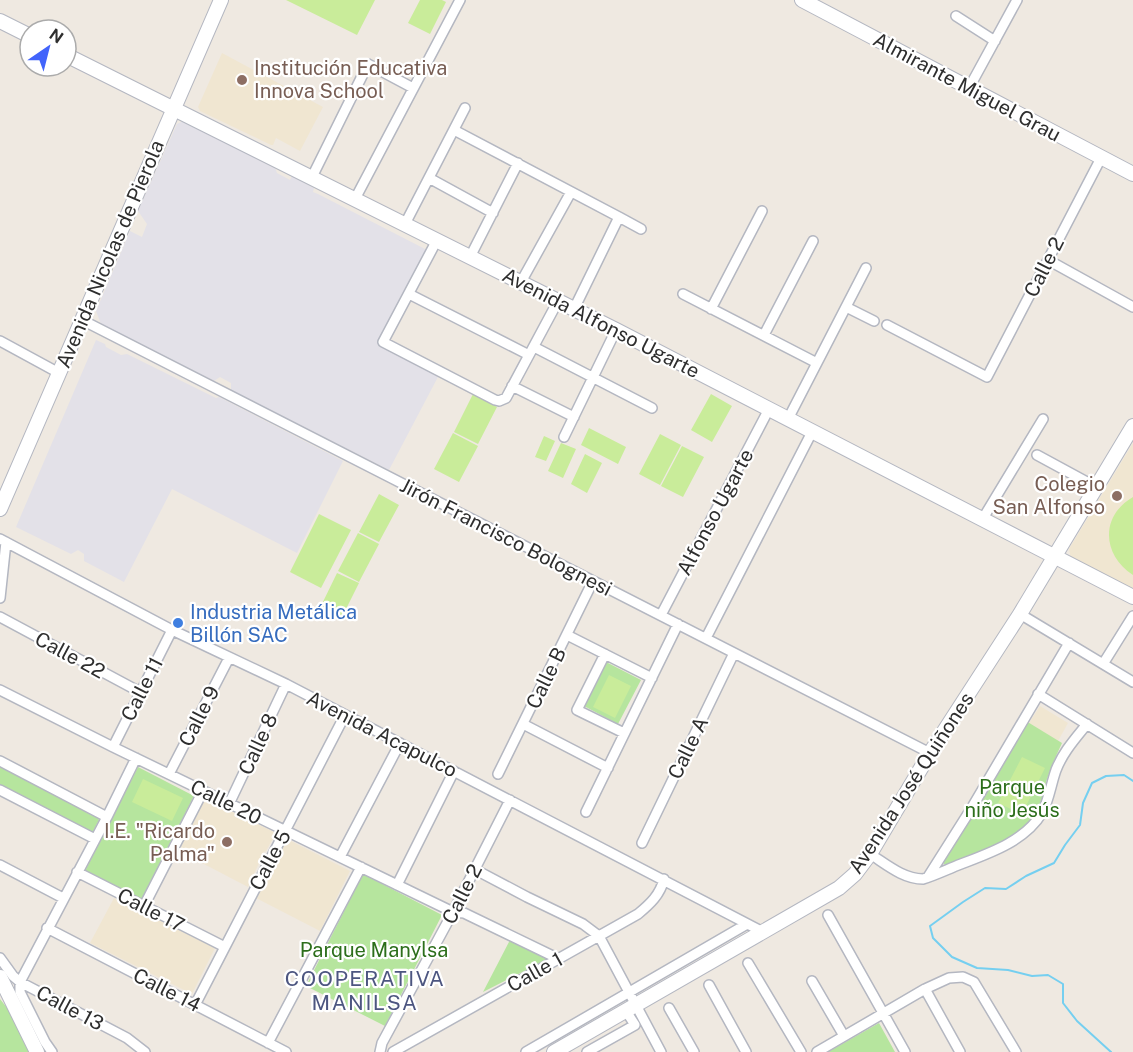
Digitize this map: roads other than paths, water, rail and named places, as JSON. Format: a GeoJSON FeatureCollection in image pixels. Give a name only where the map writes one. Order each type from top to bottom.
{"type":"FeatureCollection","features":[{"type":"Feature","properties":{"kind":"street","name":"Avenida Nicolas de Pierola"},"geometry":{"type":"LineString","coordinates":[[0,509],[221,0]]}},
{"type":"Feature","properties":{"kind":"street"},"geometry":{"type":"LineString","coordinates":[[355,199],[460,0]]}},
{"type":"Feature","properties":{"kind":"street","name":"Almirante Miguel Grau"},"geometry":{"type":"LineString","coordinates":[[802,0],[1133,174]]}},
{"type":"Feature","properties":{"kind":"street"},"geometry":{"type":"LineString","coordinates":[[969,88],[1017,0]]}},
{"type":"Feature","properties":{"kind":"street"},"geometry":{"type":"LineString","coordinates":[[956,16],[995,41]]}},
{"type":"Feature","properties":{"kind":"street"},"geometry":{"type":"LineString","coordinates":[[0,21],[18,30]]}},
{"type":"Feature","properties":{"kind":"street","name":"Avenida Alfonso Ugarte"},"geometry":{"type":"LineString","coordinates":[[78,61],[616,330],[1133,597]]}},
{"type":"Feature","properties":{"kind":"street"},"geometry":{"type":"LineString","coordinates":[[312,177],[368,64],[413,88]]}},
{"type":"Feature","properties":{"kind":"street"},"geometry":{"type":"LineString","coordinates":[[405,224],[465,108]]}},
{"type":"Feature","properties":{"kind":"street"},"geometry":{"type":"LineString","coordinates":[[454,130],[641,229]]}},
{"type":"Feature","properties":{"kind":"street","name":"Calle 2"},"geometry":{"type":"LineString","coordinates":[[887,325],[987,377],[1101,158]]}},
{"type":"Feature","properties":{"kind":"street"},"geometry":{"type":"LineString","coordinates":[[470,257],[518,163]]}},
{"type":"Feature","properties":{"kind":"street"},"geometry":{"type":"LineString","coordinates":[[429,178],[493,213]]}},
{"type":"Feature","properties":{"kind":"street"},"geometry":{"type":"LineString","coordinates":[[521,282],[571,192]]}},
{"type":"Feature","properties":{"kind":"street"},"geometry":{"type":"LineString","coordinates":[[711,309],[762,211]]}},
{"type":"Feature","properties":{"kind":"street"},"geometry":{"type":"LineString","coordinates":[[573,309],[619,217]]}},
{"type":"Feature","properties":{"kind":"street"},"geometry":{"type":"LineString","coordinates":[[437,240],[383,342],[495,400],[506,398],[558,301]]}},
{"type":"Feature","properties":{"kind":"street"},"geometry":{"type":"LineString","coordinates":[[764,335],[813,241]]}},
{"type":"Feature","properties":{"kind":"street"},"geometry":{"type":"LineString","coordinates":[[1048,260],[1133,307]]}},
{"type":"Feature","properties":{"kind":"street"},"geometry":{"type":"LineString","coordinates":[[788,419],[866,268]]}},
{"type":"Feature","properties":{"kind":"street"},"geometry":{"type":"LineString","coordinates":[[409,294],[593,378],[652,408]]}},
{"type":"Feature","properties":{"kind":"street"},"geometry":{"type":"LineString","coordinates":[[683,294],[817,363]]}},
{"type":"Feature","properties":{"kind":"street"},"geometry":{"type":"LineString","coordinates":[[846,307],[874,321]]}},
{"type":"Feature","properties":{"kind":"street","name":"Jirón Francisco Bolognesi"},"geometry":{"type":"LineString","coordinates":[[82,320],[930,753]]}},
{"type":"Feature","properties":{"kind":"street"},"geometry":{"type":"LineString","coordinates":[[564,437],[616,330]]}},
{"type":"Feature","properties":{"kind":"street"},"geometry":{"type":"LineString","coordinates":[[0,341],[59,373]]}},
{"type":"Feature","properties":{"kind":"street"},"geometry":{"type":"LineString","coordinates":[[512,386],[574,417]]}},
{"type":"Feature","properties":{"kind":"street","name":"Alfonso Ugarte"},"geometry":{"type":"LineString","coordinates":[[661,615],[769,410]]}},
{"type":"Feature","properties":{"kind":"street"},"geometry":{"type":"LineString","coordinates":[[982,520],[1043,419]]}},
{"type":"Feature","properties":{"kind":"street","name":"Avenida José Quiñones"},"geometry":{"type":"LineString","coordinates":[[554,1052],[839,888],[855,874],[870,854],[930,753],[1020,614],[1133,426]]}},
{"type":"Feature","properties":{"kind":"street"},"geometry":{"type":"LineString","coordinates":[[706,638],[812,432]]}},
{"type":"Feature","properties":{"kind":"street"},"geometry":{"type":"LineString","coordinates":[[1037,455],[1096,487]]}},
{"type":"Feature","properties":{"kind":"street"},"geometry":{"type":"LineString","coordinates":[[0,598],[3,540]]}},
{"type":"Feature","properties":{"kind":"street","name":"Avenida Acapulco"},"geometry":{"type":"LineString","coordinates":[[3,540],[172,630],[286,684],[763,932]]}},
{"type":"Feature","properties":{"kind":"street","name":"Calle B"},"geometry":{"type":"LineString","coordinates":[[498,774],[593,581]]}},
{"type":"Feature","properties":{"kind":"street"},"geometry":{"type":"LineString","coordinates":[[1020,614],[1133,682]]}},
{"type":"Feature","properties":{"kind":"street"},"geometry":{"type":"LineString","coordinates":[[1103,664],[1133,616]]}},
{"type":"Feature","properties":{"kind":"street","name":"Calle 22"},"geometry":{"type":"LineString","coordinates":[[0,617],[140,692]]}},
{"type":"Feature","properties":{"kind":"street"},"geometry":{"type":"LineString","coordinates":[[586,812],[678,624]]}},
{"type":"Feature","properties":{"kind":"street","name":"Calle 11"},"geometry":{"type":"LineString","coordinates":[[113,747],[172,630]]}},
{"type":"Feature","properties":{"kind":"street"},"geometry":{"type":"LineString","coordinates":[[567,635],[652,678]]}},
{"type":"Feature","properties":{"kind":"street"},"geometry":{"type":"LineString","coordinates":[[928,877],[1069,643]]}},
{"type":"Feature","properties":{"kind":"street","name":"Calle A"},"geometry":{"type":"LineString","coordinates":[[642,843],[734,652]]}},
{"type":"Feature","properties":{"kind":"street"},"geometry":{"type":"LineString","coordinates":[[605,654],[577,710],[624,734]]}},
{"type":"Feature","properties":{"kind":"street","name":"Calle 9"},"geometry":{"type":"LineString","coordinates":[[169,774],[229,658]]}},
{"type":"Feature","properties":{"kind":"street","name":"Calle 8"},"geometry":{"type":"LineString","coordinates":[[229,804],[286,684]]}},
{"type":"Feature","properties":{"kind":"street","name":"Calle 20"},"geometry":{"type":"LineString","coordinates":[[0,690],[453,912],[464,913],[559,959]]}},
{"type":"Feature","properties":{"kind":"street"},"geometry":{"type":"LineString","coordinates":[[1038,694],[1133,753]]}},
{"type":"Feature","properties":{"kind":"street","name":"Calle 5"},"geometry":{"type":"LineString","coordinates":[[195,1005],[345,715]]}},
{"type":"Feature","properties":{"kind":"street"},"geometry":{"type":"LineString","coordinates":[[523,724],[608,768]]}},
{"type":"Feature","properties":{"kind":"street"},"geometry":{"type":"LineString","coordinates":[[870,854],[906,877],[923,879],[996,850],[1023,834],[1042,813],[1061,759],[1086,724]]}},
{"type":"Feature","properties":{"kind":"street"},"geometry":{"type":"LineString","coordinates":[[340,857],[400,743]]}},
{"type":"Feature","properties":{"kind":"street"},"geometry":{"type":"LineString","coordinates":[[52,1052],[20,992],[20,982],[136,758]]}},
{"type":"Feature","properties":{"kind":"street"},"geometry":{"type":"LineString","coordinates":[[0,762],[107,817]]}},
{"type":"Feature","properties":{"kind":"street"},"geometry":{"type":"LineString","coordinates":[[397,885],[454,771]]}},
{"type":"Feature","properties":{"kind":"street"},"geometry":{"type":"LineString","coordinates":[[0,790],[95,839]]}},
{"type":"Feature","properties":{"kind":"street"},"geometry":{"type":"LineString","coordinates":[[144,906],[203,791]]}},
{"type":"Feature","properties":{"kind":"street","name":"Calle 2"},"geometry":{"type":"LineString","coordinates":[[380,1052],[382,1043],[510,800]]}},
{"type":"Feature","properties":{"kind":"street"},"geometry":{"type":"LineString","coordinates":[[0,865],[63,898]]}},
{"type":"Feature","properties":{"kind":"street"},"geometry":{"type":"LineString","coordinates":[[268,1043],[361,867]]}},
{"type":"Feature","properties":{"kind":"street"},"geometry":{"type":"LineString","coordinates":[[474,869],[583,924],[599,936],[628,992],[635,1025],[587,1052]]}},
{"type":"Feature","properties":{"kind":"street","name":"Calle 17"},"geometry":{"type":"LineString","coordinates":[[76,872],[225,946]]}},
{"type":"Feature","properties":{"kind":"street","name":"Calle 1"},"geometry":{"type":"LineString","coordinates":[[397,1050],[638,914],[654,900],[664,879]]}},
{"type":"Feature","properties":{"kind":"street"},"geometry":{"type":"LineString","coordinates":[[828,915],[905,1052]]}},
{"type":"Feature","properties":{"kind":"street"},"geometry":{"type":"LineString","coordinates":[[526,1052],[747,924]]}},
{"type":"Feature","properties":{"kind":"street","name":"Calle 14"},"geometry":{"type":"LineString","coordinates":[[47,928],[286,1052]]}},
{"type":"Feature","properties":{"kind":"street","name":"Calle 13"},"geometry":{"type":"LineString","coordinates":[[0,958],[20,982],[127,1038],[145,1052]]}},
{"type":"Feature","properties":{"kind":"street"},"geometry":{"type":"LineString","coordinates":[[748,963],[801,1052]]}},
{"type":"Feature","properties":{"kind":"street"},"geometry":{"type":"LineString","coordinates":[[0,977],[37,1052]]}},
{"type":"Feature","properties":{"kind":"street"},"geometry":{"type":"LineString","coordinates":[[817,1052],[925,989],[949,978],[963,977],[974,982],[1016,1052]]}},
{"type":"Feature","properties":{"kind":"street"},"geometry":{"type":"LineString","coordinates":[[812,981],[844,1036]]}},
{"type":"Feature","properties":{"kind":"street"},"geometry":{"type":"LineString","coordinates":[[709,985],[746,1052]]}},
{"type":"Feature","properties":{"kind":"street"},"geometry":{"type":"LineString","coordinates":[[925,989],[960,1052]]}},
{"type":"Feature","properties":{"kind":"street"},"geometry":{"type":"LineString","coordinates":[[31,1015],[33,1006],[46,996]]}},
{"type":"Feature","properties":{"kind":"street"},"geometry":{"type":"LineString","coordinates":[[669,1008],[694,1052]]}},
{"type":"Feature","properties":{"kind":"street"},"geometry":{"type":"LineString","coordinates":[[631,1009],[661,1052]]}},
{"type":"Feature","properties":{"kind":"street"},"geometry":{"type":"LineString","coordinates":[[389,1031],[397,1050]]}},
{"type":"Feature","properties":{"kind":"waterway"},"geometry":{"type":"LineString","coordinates":[[1111,1052],[1077,1021],[1063,1003],[1063,984],[1048,975],[1032,976],[1008,970],[977,968],[952,957],[933,938],[930,926],[985,888],[1006,889],[1026,876],[1054,863],[1080,825],[1083,803],[1092,783],[1106,776],[1124,775],[1133,781]]}},
{"type":"Feature","properties":{"kind":"place","name":"Institución Educativa Innova School"},"geometry":{"type":"Point","coordinates":[242,80]}},
{"type":"Feature","properties":{"kind":"place","name":"Colegio San Alfonso"},"geometry":{"type":"Point","coordinates":[1117,496]}},
{"type":"Feature","properties":{"kind":"place","name":"Industria Metálica Billón SAC"},"geometry":{"type":"Point","coordinates":[178,623]}},
{"type":"Feature","properties":{"kind":"place","name":"I.E. \"Ricardo Palma\""},"geometry":{"type":"Point","coordinates":[227,842]}},
{"type":"Feature","properties":{"kind":"district","name":"COOPERATIVA MANILSA"},"geometry":{"type":"Point","coordinates":[365,991]}},
{"type":"Feature","properties":{"kind":"park label","name":"Parque niño Jesús"},"geometry":{"type":"Point","coordinates":[1012,798]}},
{"type":"Feature","properties":{"kind":"park label","name":"Parque Manylsa"},"geometry":{"type":"Point","coordinates":[374,950]}}]}
